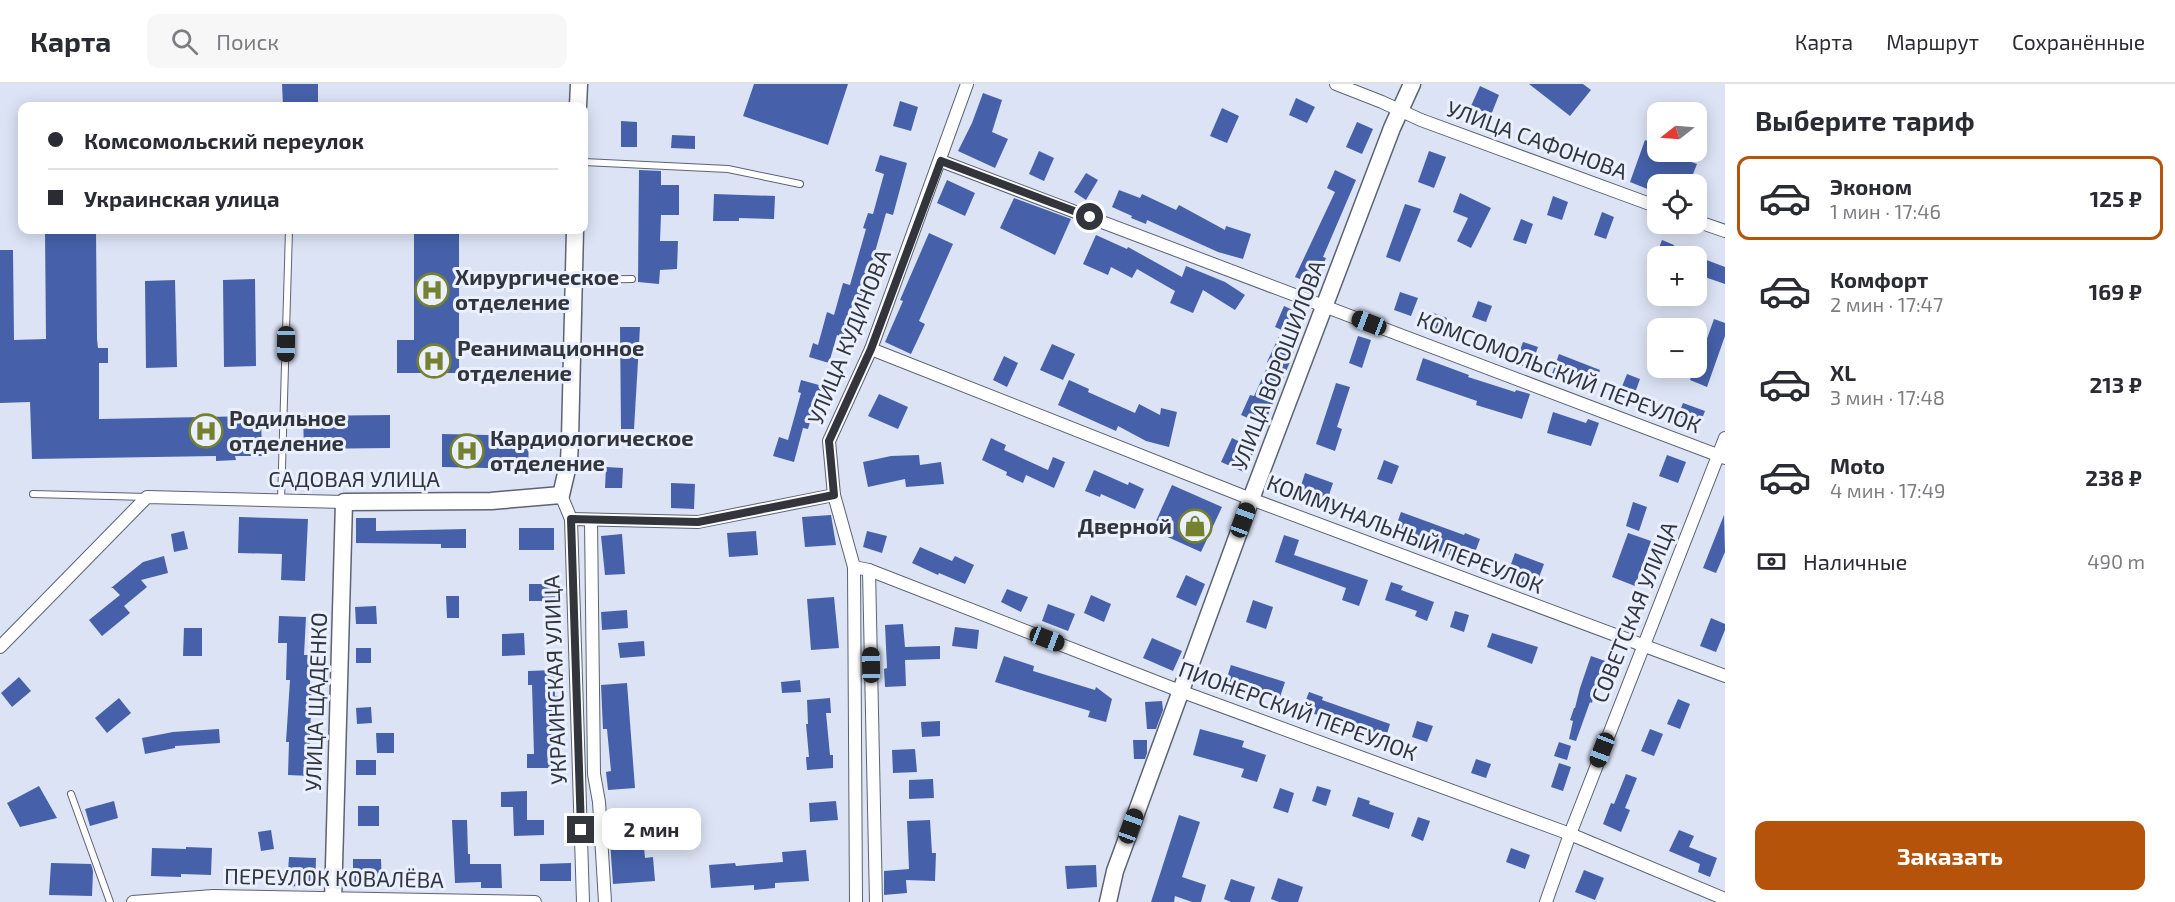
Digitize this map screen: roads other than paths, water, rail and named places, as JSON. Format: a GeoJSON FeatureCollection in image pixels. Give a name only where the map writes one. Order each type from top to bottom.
{"type":"FeatureCollection","features":[{"type":"Feature","properties":{"kind":"street"},"geometry":{"type":"LineString","coordinates":[[578,102],[579,84]]}},
{"type":"Feature","properties":{"kind":"street","name":"УЛИЦА КУДИНОВА"},"geometry":{"type":"LineString","coordinates":[[856,902],[854,567],[834,495],[829,441],[871,349],[967,84]]}},
{"type":"Feature","properties":{"kind":"street","name":"УЛИЦА САФОНОВА"},"geometry":{"type":"LineString","coordinates":[[1336,84],[1421,120],[1647,203]]}},
{"type":"Feature","properties":{"kind":"street","name":"УЛИЦА ВОРОШИЛОВА"},"geometry":{"type":"LineString","coordinates":[[1108,902],[1115,871],[1251,499],[1412,84]]}},
{"type":"Feature","properties":{"kind":"street","name":"КОМСОМОЛЬСКИЙ ПЕРЕУЛОК"},"geometry":{"type":"LineString","coordinates":[[941,161],[1722,457]]}},
{"type":"Feature","properties":{"kind":"street"},"geometry":{"type":"LineString","coordinates":[[1707,225],[1725,231]]}},
{"type":"Feature","properties":{"kind":"street"},"geometry":{"type":"LineString","coordinates":[[561,495],[569,461],[575,234]]}},
{"type":"Feature","properties":{"kind":"street","name":"КОММУНАЛЬНЫЙ ПЕРЕУЛОК"},"geometry":{"type":"LineString","coordinates":[[871,349],[1251,499],[1725,676]]}},
{"type":"Feature","properties":{"kind":"street","name":"СОВЕТСКАЯ УЛИЦА"},"geometry":{"type":"LineString","coordinates":[[1546,902],[1642,646],[1722,457],[1725,438]]}},
{"type":"Feature","properties":{"kind":"street","name":"САДОВАЯ УЛИЦА"},"geometry":{"type":"LineString","coordinates":[[147,497],[344,502],[492,501],[561,495]]}},
{"type":"Feature","properties":{"kind":"street","name":"УКРАИНСКАЯ УЛИЦА"},"geometry":{"type":"LineString","coordinates":[[561,495],[571,519],[583,902]]}},
{"type":"Feature","properties":{"kind":"street"},"geometry":{"type":"LineString","coordinates":[[571,519],[698,522],[834,495]]}},
{"type":"Feature","properties":{"kind":"street"},"geometry":{"type":"LineString","coordinates":[[0,647],[147,497]]}},
{"type":"Feature","properties":{"kind":"street","name":"УЛИЦА ЩАДЕНКО"},"geometry":{"type":"LineString","coordinates":[[333,901],[344,502]]}},
{"type":"Feature","properties":{"kind":"street","name":"УКРАИНСКАЯ УЛИЦА"},"geometry":{"type":"LineString","coordinates":[[591,520],[594,774],[599,802],[605,902]]}},
{"type":"Feature","properties":{"kind":"street","name":"ПИОНЕРСКИЙ ПЕРЕУЛОК"},"geometry":{"type":"LineString","coordinates":[[854,567],[869,570],[1180,691],[1570,834],[1725,899]]}},
{"type":"Feature","properties":{"kind":"street"},"geometry":{"type":"LineString","coordinates":[[869,570],[876,902]]}},
{"type":"Feature","properties":{"kind":"street","name":"ПЕРЕУЛОК КОВАЛЁВА"},"geometry":{"type":"LineString","coordinates":[[133,902],[213,896],[333,901],[535,902]]}},
{"type":"Feature","properties":{"kind":"lane"},"geometry":{"type":"LineString","coordinates":[[588,162],[728,169],[800,184]]}},
{"type":"Feature","properties":{"kind":"lane"},"geometry":{"type":"LineString","coordinates":[[281,501],[289,234]]}},
{"type":"Feature","properties":{"kind":"lane"},"geometry":{"type":"LineString","coordinates":[[574,280],[632,279]]}},
{"type":"Feature","properties":{"kind":"lane"},"geometry":{"type":"LineString","coordinates":[[33,494],[147,497]]}},
{"type":"Feature","properties":{"kind":"lane"},"geometry":{"type":"LineString","coordinates":[[71,794],[110,902]]}},
{"type":"Feature","properties":{"kind":"place","name":"Хирургическое отделение"},"geometry":{"type":"Point","coordinates":[432,290]}},
{"type":"Feature","properties":{"kind":"place","name":"Реанимационное отделение"},"geometry":{"type":"Point","coordinates":[434,361]}},
{"type":"Feature","properties":{"kind":"place","name":"Родильное отделение"},"geometry":{"type":"Point","coordinates":[206,431]}},
{"type":"Feature","properties":{"kind":"place","name":"Кардиологическое отделение"},"geometry":{"type":"Point","coordinates":[467,451]}},
{"type":"Feature","properties":{"kind":"place","name":"Дверной"},"geometry":{"type":"Point","coordinates":[1195,526]}}]}
